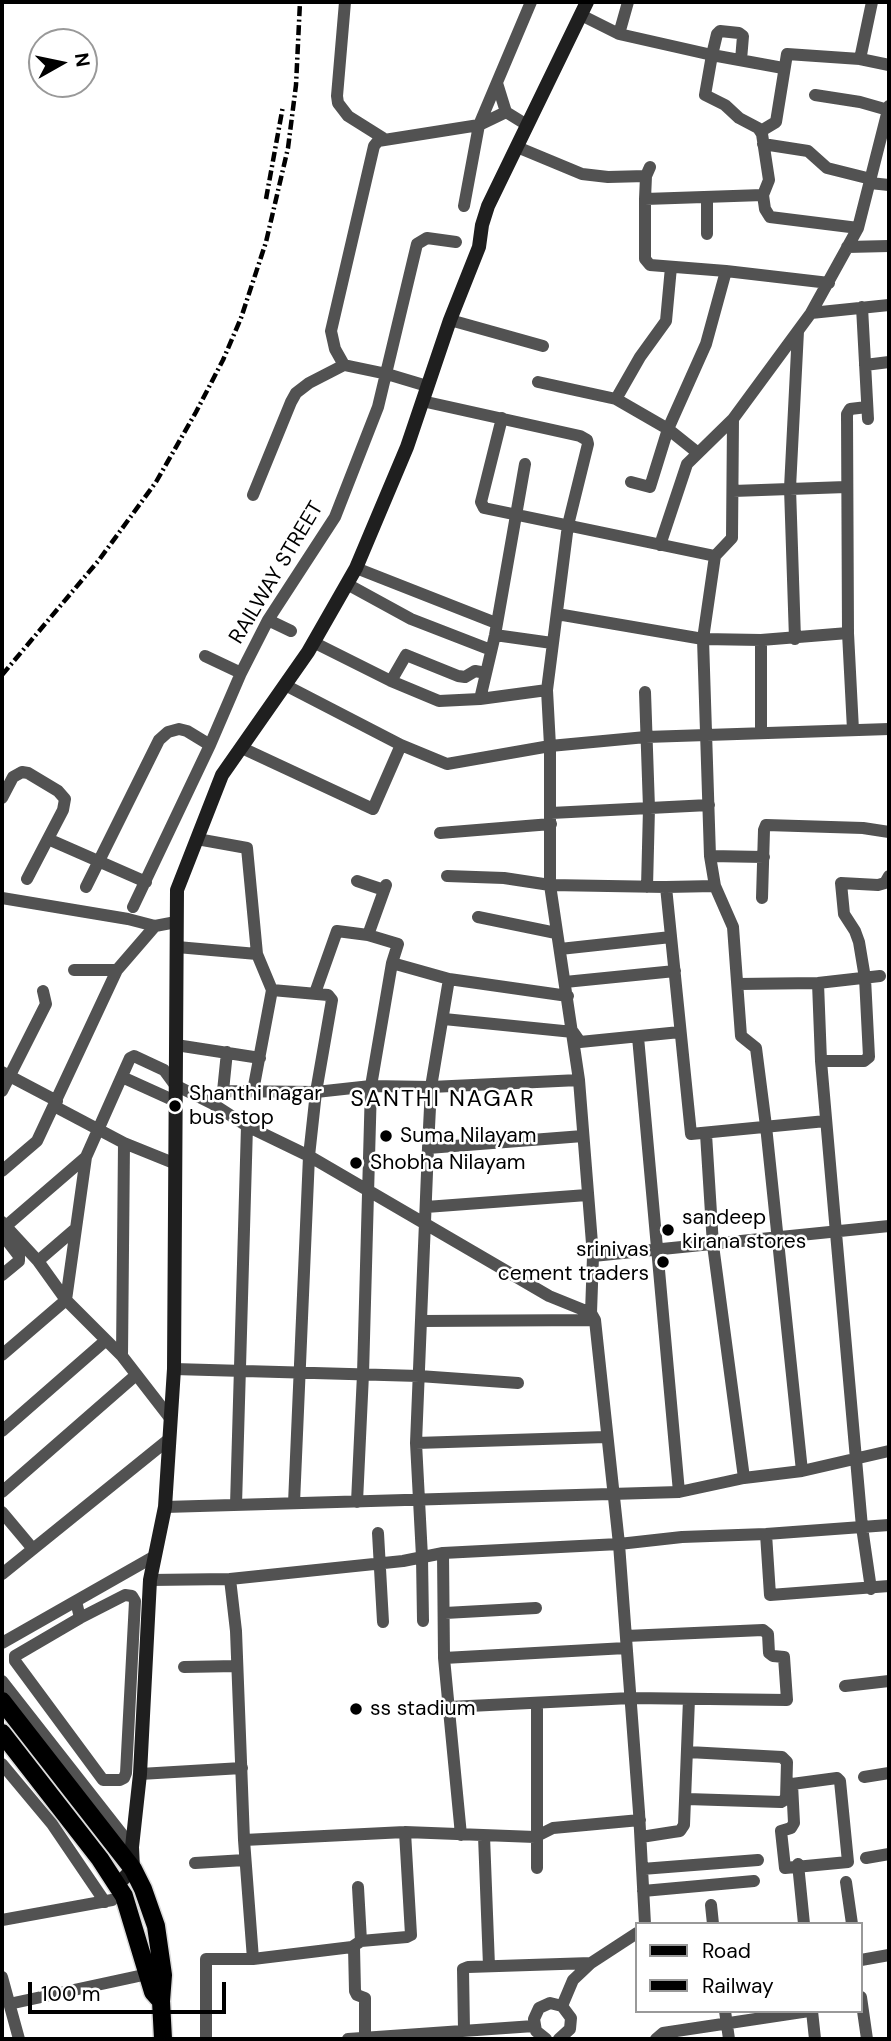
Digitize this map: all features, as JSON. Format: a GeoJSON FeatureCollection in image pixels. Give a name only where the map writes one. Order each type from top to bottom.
{"type":"FeatureCollection","features":[{"type":"Feature","properties":{"kind":"main road"},"geometry":{"type":"LineString","coordinates":[[124,1847],[140,1774],[150,1580],[165,1507],[174,1369],[177,890],[222,775],[313,642],[356,568],[407,447],[450,320],[479,247],[488,206],[584,8]]}},
{"type":"Feature","properties":{"kind":"main road"},"geometry":{"type":"LineString","coordinates":[[2,1700],[124,1847],[144,1889],[156,1926],[163,1975],[163,2039]]}},
{"type":"Feature","properties":{"kind":"main road"},"geometry":{"type":"LineString","coordinates":[[2,1733],[100,1859],[120,1889],[153,1992],[161,2001]]}},
{"type":"Feature","properties":{"kind":"main road"},"geometry":{"type":"LineString","coordinates":[[120,1889],[123,1879],[133,1869]]}},
{"type":"Feature","properties":{"kind":"main road"},"geometry":{"type":"LineString","coordinates":[[136,1933],[156,1926]]}},
{"type":"Feature","properties":{"kind":"street"},"geometry":{"type":"LineString","coordinates":[[345,2],[338,103],[348,116],[383,138]]}},
{"type":"Feature","properties":{"kind":"street"},"geometry":{"type":"LineString","coordinates":[[464,206],[479,125],[531,2]]}},
{"type":"Feature","properties":{"kind":"street"},"geometry":{"type":"LineString","coordinates":[[619,34],[628,2]]}},
{"type":"Feature","properties":{"kind":"street"},"geometry":{"type":"LineString","coordinates":[[860,59],[872,2]]}},
{"type":"Feature","properties":{"kind":"street"},"geometry":{"type":"LineString","coordinates":[[584,8],[619,34],[783,68]]}},
{"type":"Feature","properties":{"kind":"street"},"geometry":{"type":"LineString","coordinates":[[741,60],[743,36],[720,31],[712,55],[705,95],[722,103],[762,137],[808,151],[827,168],[889,185]]}},
{"type":"Feature","properties":{"kind":"street"},"geometry":{"type":"LineString","coordinates":[[762,137],[776,122],[783,68],[785,58],[789,54],[860,59],[889,65]]}},
{"type":"Feature","properties":{"kind":"street"},"geometry":{"type":"LineString","coordinates":[[497,83],[506,113],[527,125]]}},
{"type":"Feature","properties":{"kind":"street"},"geometry":{"type":"LineString","coordinates":[[660,545],[687,464],[733,419],[811,313],[858,228],[889,108],[815,95]]}},
{"type":"Feature","properties":{"kind":"street"},"geometry":{"type":"LineString","coordinates":[[344,365],[335,349],[331,331],[374,146],[383,138],[479,125],[506,113]]}},
{"type":"Feature","properties":{"kind":"street"},"geometry":{"type":"LineString","coordinates":[[762,137],[769,180],[763,195],[767,214],[774,220],[858,228]]}},
{"type":"Feature","properties":{"kind":"street"},"geometry":{"type":"LineString","coordinates":[[517,147],[582,174],[608,177],[648,171],[645,259],[653,266],[829,283]]}},
{"type":"Feature","properties":{"kind":"street"},"geometry":{"type":"LineString","coordinates":[[645,199],[763,195]]}},
{"type":"Feature","properties":{"kind":"street"},"geometry":{"type":"LineString","coordinates":[[707,197],[707,234]]}},
{"type":"Feature","properties":{"kind":"street","name":"RAILWAY STREET"},"geometry":{"type":"LineString","coordinates":[[133,907],[268,620],[335,517],[378,407],[417,244],[427,238],[456,242]]}},
{"type":"Feature","properties":{"kind":"street"},"geometry":{"type":"LineString","coordinates":[[846,247],[889,246]]}},
{"type":"Feature","properties":{"kind":"street"},"geometry":{"type":"LineString","coordinates":[[616,398],[640,357],[666,321],[671,267]]}},
{"type":"Feature","properties":{"kind":"street"},"geometry":{"type":"LineString","coordinates":[[631,482],[650,487],[668,429],[706,344],[726,271]]}},
{"type":"Feature","properties":{"kind":"street"},"geometry":{"type":"LineString","coordinates":[[811,313],[889,305]]}},
{"type":"Feature","properties":{"kind":"street"},"geometry":{"type":"LineString","coordinates":[[853,730],[848,634],[846,487],[848,411],[867,413],[862,307]]}},
{"type":"Feature","properties":{"kind":"street"},"geometry":{"type":"LineString","coordinates":[[450,320],[543,346]]}},
{"type":"Feature","properties":{"kind":"street"},"geometry":{"type":"LineString","coordinates":[[795,639],[790,488],[798,330]]}},
{"type":"Feature","properties":{"kind":"street"},"geometry":{"type":"LineString","coordinates":[[864,365],[889,362]]}},
{"type":"Feature","properties":{"kind":"street"},"geometry":{"type":"LineString","coordinates":[[253,495],[296,393],[322,375],[344,365],[427,386]]}},
{"type":"Feature","properties":{"kind":"street"},"geometry":{"type":"LineString","coordinates":[[538,382],[616,398],[668,429],[698,453]]}},
{"type":"Feature","properties":{"kind":"street"},"geometry":{"type":"LineString","coordinates":[[422,401],[580,436],[587,440],[568,525],[547,690],[550,746],[550,885],[579,1080],[593,1256],[593,1316],[619,1544],[645,1922]]}},
{"type":"Feature","properties":{"kind":"street"},"geometry":{"type":"LineString","coordinates":[[502,418],[481,504],[486,509],[715,556]]}},
{"type":"Feature","properties":{"kind":"street"},"geometry":{"type":"LineString","coordinates":[[733,419],[732,538],[715,556],[704,639],[710,856],[715,886],[733,927],[741,1036],[755,1048],[766,1126],[802,1471]]}},
{"type":"Feature","properties":{"kind":"street"},"geometry":{"type":"LineString","coordinates":[[481,699],[525,464]]}},
{"type":"Feature","properties":{"kind":"street"},"geometry":{"type":"LineString","coordinates":[[733,491],[846,487]]}},
{"type":"Feature","properties":{"kind":"street"},"geometry":{"type":"LineString","coordinates":[[356,568],[495,629],[552,643]]}},
{"type":"Feature","properties":{"kind":"street"},"geometry":{"type":"LineString","coordinates":[[347,584],[411,619],[491,650]]}},
{"type":"Feature","properties":{"kind":"street"},"geometry":{"type":"LineString","coordinates":[[557,614],[704,639],[795,639],[848,634]]}},
{"type":"Feature","properties":{"kind":"street"},"geometry":{"type":"LineString","coordinates":[[268,620],[291,631]]}},
{"type":"Feature","properties":{"kind":"street"},"geometry":{"type":"LineString","coordinates":[[761,640],[761,733]]}},
{"type":"Feature","properties":{"kind":"street"},"geometry":{"type":"LineString","coordinates":[[313,642],[391,681],[439,701],[481,699],[547,690]]}},
{"type":"Feature","properties":{"kind":"street"},"geometry":{"type":"LineString","coordinates":[[391,681],[406,655],[458,676],[465,677],[475,671],[486,673]]}},
{"type":"Feature","properties":{"kind":"street"},"geometry":{"type":"LineString","coordinates":[[205,656],[241,673]]}},
{"type":"Feature","properties":{"kind":"street"},"geometry":{"type":"LineString","coordinates":[[285,685],[401,745],[447,764],[550,746],[646,737],[889,729]]}},
{"type":"Feature","properties":{"kind":"street"},"geometry":{"type":"LineString","coordinates":[[645,692],[649,808],[647,887]]}},
{"type":"Feature","properties":{"kind":"street"},"geometry":{"type":"LineString","coordinates":[[86,887],[163,735],[180,729],[210,745]]}},
{"type":"Feature","properties":{"kind":"street"},"geometry":{"type":"LineString","coordinates":[[242,748],[373,809],[401,745]]}},
{"type":"Feature","properties":{"kind":"street"},"geometry":{"type":"LineString","coordinates":[[2,798],[13,777],[22,772],[28,773],[64,796],[65,804],[27,879]]}},
{"type":"Feature","properties":{"kind":"street"},"geometry":{"type":"LineString","coordinates":[[439,833],[649,808],[709,805]]}},
{"type":"Feature","properties":{"kind":"street"},"geometry":{"type":"LineString","coordinates":[[762,898],[764,830],[769,824],[863,828],[889,832]]}},
{"type":"Feature","properties":{"kind":"street"},"geometry":{"type":"LineString","coordinates":[[48,839],[146,882]]}},
{"type":"Feature","properties":{"kind":"street"},"geometry":{"type":"LineString","coordinates":[[197,839],[247,849],[257,954],[272,989],[253,1091]]}},
{"type":"Feature","properties":{"kind":"street"},"geometry":{"type":"LineString","coordinates":[[710,856],[764,857]]}},
{"type":"Feature","properties":{"kind":"street"},"geometry":{"type":"LineString","coordinates":[[447,876],[505,878],[550,885],[715,886]]}},
{"type":"Feature","properties":{"kind":"street"},"geometry":{"type":"LineString","coordinates":[[821,1061],[864,1061],[869,1057],[865,978],[857,934],[844,914],[841,883],[878,885],[885,883],[889,876]]}},
{"type":"Feature","properties":{"kind":"street"},"geometry":{"type":"LineString","coordinates":[[357,881],[385,888],[368,935]]}},
{"type":"Feature","properties":{"kind":"street"},"geometry":{"type":"LineString","coordinates":[[666,887],[691,1134],[706,1135],[826,1121]]}},
{"type":"Feature","properties":{"kind":"street"},"geometry":{"type":"LineString","coordinates":[[2,898],[155,926],[176,922]]}},
{"type":"Feature","properties":{"kind":"street"},"geometry":{"type":"LineString","coordinates":[[478,917],[556,933]]}},
{"type":"Feature","properties":{"kind":"street"},"geometry":{"type":"LineString","coordinates":[[2,1171],[37,1141],[117,970],[155,926]]}},
{"type":"Feature","properties":{"kind":"street"},"geometry":{"type":"LineString","coordinates":[[315,993],[337,931],[368,935],[398,944],[392,963],[371,1086],[357,1502]]}},
{"type":"Feature","properties":{"kind":"street"},"geometry":{"type":"LineString","coordinates":[[560,949],[671,937]]}},
{"type":"Feature","properties":{"kind":"street"},"geometry":{"type":"LineString","coordinates":[[177,947],[257,954]]}},
{"type":"Feature","properties":{"kind":"street"},"geometry":{"type":"LineString","coordinates":[[392,963],[449,979],[568,996]]}},
{"type":"Feature","properties":{"kind":"street"},"geometry":{"type":"LineString","coordinates":[[74,970],[117,970]]}},
{"type":"Feature","properties":{"kind":"street"},"geometry":{"type":"LineString","coordinates":[[565,982],[675,971]]}},
{"type":"Feature","properties":{"kind":"street"},"geometry":{"type":"LineString","coordinates":[[738,984],[818,983],[880,976]]}},
{"type":"Feature","properties":{"kind":"street"},"geometry":{"type":"LineString","coordinates":[[423,1621],[416,1443],[431,1087],[449,979]]}},
{"type":"Feature","properties":{"kind":"street"},"geometry":{"type":"LineString","coordinates":[[818,983],[826,1121],[862,1527],[871,1589]]}},
{"type":"Feature","properties":{"kind":"street"},"geometry":{"type":"LineString","coordinates":[[272,989],[328,995],[332,1000],[316,1092],[309,1156],[294,1503]]}},
{"type":"Feature","properties":{"kind":"street"},"geometry":{"type":"LineString","coordinates":[[2,1091],[6,1074],[46,1004],[43,991]]}},
{"type":"Feature","properties":{"kind":"street"},"geometry":{"type":"LineString","coordinates":[[444,1019],[573,1032],[580,1042],[680,1032]]}},
{"type":"Feature","properties":{"kind":"street"},"geometry":{"type":"LineString","coordinates":[[638,1037],[679,1492]]}},
{"type":"Feature","properties":{"kind":"street"},"geometry":{"type":"LineString","coordinates":[[176,1045],[260,1058]]}},
{"type":"Feature","properties":{"kind":"street"},"geometry":{"type":"LineString","coordinates":[[214,1104],[223,1091],[227,1052]]}},
{"type":"Feature","properties":{"kind":"street"},"geometry":{"type":"LineString","coordinates":[[2,1355],[66,1300],[86,1157],[130,1058],[134,1056],[161,1068],[175,1085],[214,1104],[247,1126],[309,1156],[549,1296],[593,1316]]}},
{"type":"Feature","properties":{"kind":"street"},"geometry":{"type":"LineString","coordinates":[[6,1074],[124,1143],[176,1164]]}},
{"type":"Feature","properties":{"kind":"street"},"geometry":{"type":"LineString","coordinates":[[121,1077],[175,1101]]}},
{"type":"Feature","properties":{"kind":"street"},"geometry":{"type":"LineString","coordinates":[[223,1091],[316,1092],[371,1086],[431,1087],[579,1080]]}},
{"type":"Feature","properties":{"kind":"street"},"geometry":{"type":"LineString","coordinates":[[236,1504],[242,1372],[247,1126]]}},
{"type":"Feature","properties":{"kind":"street"},"geometry":{"type":"LineString","coordinates":[[706,1135],[713,1245],[744,1478]]}},
{"type":"Feature","properties":{"kind":"street"},"geometry":{"type":"LineString","coordinates":[[428,1148],[583,1136]]}},
{"type":"Feature","properties":{"kind":"street"},"geometry":{"type":"LineString","coordinates":[[122,1356],[124,1143]]}},
{"type":"Feature","properties":{"kind":"street"},"geometry":{"type":"LineString","coordinates":[[3,1228],[86,1157]]}},
{"type":"Feature","properties":{"kind":"street"},"geometry":{"type":"LineString","coordinates":[[426,1207],[587,1195]]}},
{"type":"Feature","properties":{"kind":"street"},"geometry":{"type":"LineString","coordinates":[[593,1256],[889,1226]]}},
{"type":"Feature","properties":{"kind":"street"},"geometry":{"type":"LineString","coordinates":[[3,1228],[38,1261],[66,1300],[122,1356],[170,1418]]}},
{"type":"Feature","properties":{"kind":"street"},"geometry":{"type":"LineString","coordinates":[[2,1274],[19,1261],[19,1256],[3,1228]]}},
{"type":"Feature","properties":{"kind":"street"},"geometry":{"type":"LineString","coordinates":[[38,1261],[74,1230]]}},
{"type":"Feature","properties":{"kind":"street"},"geometry":{"type":"LineString","coordinates":[[422,1321],[593,1316]]}},
{"type":"Feature","properties":{"kind":"street"},"geometry":{"type":"LineString","coordinates":[[2,1431],[105,1341]]}},
{"type":"Feature","properties":{"kind":"street"},"geometry":{"type":"LineString","coordinates":[[174,1369],[419,1376],[518,1382]]}},
{"type":"Feature","properties":{"kind":"street"},"geometry":{"type":"LineString","coordinates":[[2,1492],[136,1375]]}},
{"type":"Feature","properties":{"kind":"street"},"geometry":{"type":"LineString","coordinates":[[416,1443],[606,1437]]}},
{"type":"Feature","properties":{"kind":"street"},"geometry":{"type":"LineString","coordinates":[[2,1574],[168,1440]]}},
{"type":"Feature","properties":{"kind":"street"},"geometry":{"type":"LineString","coordinates":[[165,1507],[679,1492],[744,1478],[802,1471],[889,1451]]}},
{"type":"Feature","properties":{"kind":"street"},"geometry":{"type":"LineString","coordinates":[[2,1512],[33,1549]]}},
{"type":"Feature","properties":{"kind":"street"},"geometry":{"type":"LineString","coordinates":[[150,1580],[230,1579],[380,1563],[443,1553],[889,1525]]}},
{"type":"Feature","properties":{"kind":"street"},"geometry":{"type":"LineString","coordinates":[[378,1533],[383,1622]]}},
{"type":"Feature","properties":{"kind":"street"},"geometry":{"type":"LineString","coordinates":[[766,1534],[770,1595],[889,1586]]}},
{"type":"Feature","properties":{"kind":"street"},"geometry":{"type":"LineString","coordinates":[[443,1553],[444,1658],[461,1835]]}},
{"type":"Feature","properties":{"kind":"street"},"geometry":{"type":"LineString","coordinates":[[2,1643],[155,1556]]}},
{"type":"Feature","properties":{"kind":"street"},"geometry":{"type":"LineString","coordinates":[[230,1579],[253,1959]]}},
{"type":"Feature","properties":{"kind":"street"},"geometry":{"type":"LineString","coordinates":[[125,1595],[132,1596],[135,1601],[126,1773],[121,1780],[103,1780],[15,1661],[15,1656],[80,1618],[125,1595]]}},
{"type":"Feature","properties":{"kind":"street"},"geometry":{"type":"LineString","coordinates":[[76,1601],[80,1618]]}},
{"type":"Feature","properties":{"kind":"street"},"geometry":{"type":"LineString","coordinates":[[445,1613],[536,1608]]}},
{"type":"Feature","properties":{"kind":"street"},"geometry":{"type":"LineString","coordinates":[[444,1658],[763,1630],[768,1634],[769,1653],[784,1657],[787,1700],[631,1698],[449,1707]]}},
{"type":"Feature","properties":{"kind":"street"},"geometry":{"type":"LineString","coordinates":[[184,1667],[237,1666]]}},
{"type":"Feature","properties":{"kind":"street"},"geometry":{"type":"LineString","coordinates":[[2,1681],[124,1847]]}},
{"type":"Feature","properties":{"kind":"street"},"geometry":{"type":"LineString","coordinates":[[845,1686],[889,1681]]}},
{"type":"Feature","properties":{"kind":"street"},"geometry":{"type":"LineString","coordinates":[[640,1837],[682,1829],[684,1825],[689,1699]]}},
{"type":"Feature","properties":{"kind":"street"},"geometry":{"type":"LineString","coordinates":[[537,1704],[537,1868]]}},
{"type":"Feature","properties":{"kind":"street"},"geometry":{"type":"LineString","coordinates":[[687,1798],[781,1802],[786,1799],[787,1762],[782,1757],[688,1752]]}},
{"type":"Feature","properties":{"kind":"street"},"geometry":{"type":"LineString","coordinates":[[2,1764],[52,1824],[105,1902]]}},
{"type":"Feature","properties":{"kind":"street"},"geometry":{"type":"LineString","coordinates":[[140,1774],[242,1768]]}},
{"type":"Feature","properties":{"kind":"street"},"geometry":{"type":"LineString","coordinates":[[864,1777],[889,1773]]}},
{"type":"Feature","properties":{"kind":"street"},"geometry":{"type":"LineString","coordinates":[[836,1777],[840,1781],[848,1862],[799,1866],[789,1869],[784,1867],[781,1833],[782,1829],[791,1828],[794,1823],[792,1784],[836,1777]]}},
{"type":"Feature","properties":{"kind":"street"},"geometry":{"type":"LineString","coordinates":[[244,1840],[405,1832],[536,1837],[553,1828],[640,1820]]}},
{"type":"Feature","properties":{"kind":"street"},"geometry":{"type":"LineString","coordinates":[[206,2039],[205,1959],[253,1959],[411,1935],[405,1832]]}},
{"type":"Feature","properties":{"kind":"street"},"geometry":{"type":"LineString","coordinates":[[484,1836],[489,1966]]}},
{"type":"Feature","properties":{"kind":"street"},"geometry":{"type":"LineString","coordinates":[[866,1858],[889,1853]]}},
{"type":"Feature","properties":{"kind":"street"},"geometry":{"type":"LineString","coordinates":[[195,1863],[245,1860]]}},
{"type":"Feature","properties":{"kind":"street"},"geometry":{"type":"LineString","coordinates":[[642,1869],[758,1860]]}},
{"type":"Feature","properties":{"kind":"street"},"geometry":{"type":"LineString","coordinates":[[799,1866],[804,1922]]}},
{"type":"Feature","properties":{"kind":"street"},"geometry":{"type":"LineString","coordinates":[[643,1891],[754,1881]]}},
{"type":"Feature","properties":{"kind":"street"},"geometry":{"type":"LineString","coordinates":[[846,1882],[852,1922]]}},
{"type":"Feature","properties":{"kind":"street"},"geometry":{"type":"LineString","coordinates":[[358,1887],[355,1991],[365,1998],[365,2039]]}},
{"type":"Feature","properties":{"kind":"street"},"geometry":{"type":"LineString","coordinates":[[2,1920],[105,1902],[120,1889],[144,1889]]}},
{"type":"Feature","properties":{"kind":"street"},"geometry":{"type":"LineString","coordinates":[[711,1905],[713,1922]]}},
{"type":"Feature","properties":{"kind":"street"},"geometry":{"type":"LineString","coordinates":[[562,2006],[573,1980],[591,1963],[636,1934]]}},
{"type":"Feature","properties":{"kind":"street"},"geometry":{"type":"LineString","coordinates":[[863,1960],[889,1955]]}},
{"type":"Feature","properties":{"kind":"street"},"geometry":{"type":"LineString","coordinates":[[464,2030],[463,1969],[591,1963]]}},
{"type":"Feature","properties":{"kind":"street"},"geometry":{"type":"LineString","coordinates":[[9,2004],[148,1974]]}},
{"type":"Feature","properties":{"kind":"street"},"geometry":{"type":"LineString","coordinates":[[2,1976],[19,2039]]}},
{"type":"Feature","properties":{"kind":"street"},"geometry":{"type":"LineString","coordinates":[[547,2039],[540,2036],[534,2026],[539,2008],[550,2003],[562,2006],[570,2014],[570,2034],[559,2039]]}},
{"type":"Feature","properties":{"kind":"street"},"geometry":{"type":"LineString","coordinates":[[863,2009],[867,2039]]}},
{"type":"Feature","properties":{"kind":"street"},"geometry":{"type":"LineString","coordinates":[[656,2039],[663,2033],[726,2017],[782,2013]]}},
{"type":"Feature","properties":{"kind":"street"},"geometry":{"type":"LineString","coordinates":[[810,2013],[815,2039]]}},
{"type":"Feature","properties":{"kind":"street"},"geometry":{"type":"LineString","coordinates":[[726,2017],[729,2039]]}},
{"type":"Feature","properties":{"kind":"street"},"geometry":{"type":"LineString","coordinates":[[348,2039],[464,2030],[512,2033],[534,2026]]}},
{"type":"Feature","properties":{"kind":"railway"},"geometry":{"type":"LineString","coordinates":[[2,675],[99,560],[156,482],[223,360],[241,318],[266,242],[288,148],[296,85],[300,2]]}},
{"type":"Feature","properties":{"kind":"railway"},"geometry":{"type":"LineString","coordinates":[[266,199],[283,106]]}},
{"type":"Feature","properties":{"kind":"place","name":"Shanthi nagar bus stop"},"geometry":{"type":"Point","coordinates":[175,1106]}},
{"type":"Feature","properties":{"kind":"place","name":"Suma Nilayam"},"geometry":{"type":"Point","coordinates":[386,1136]}},
{"type":"Feature","properties":{"kind":"place","name":"Shobha Nilayam"},"geometry":{"type":"Point","coordinates":[356,1163]}},
{"type":"Feature","properties":{"kind":"place","name":"sandeep kirana stores"},"geometry":{"type":"Point","coordinates":[668,1230]}},
{"type":"Feature","properties":{"kind":"place","name":"srinivas cement traders"},"geometry":{"type":"Point","coordinates":[663,1262]}},
{"type":"Feature","properties":{"kind":"place","name":"ss stadium"},"geometry":{"type":"Point","coordinates":[356,1709]}},
{"type":"Feature","properties":{"kind":"district","name":"SANTHI NAGAR"},"geometry":{"type":"Point","coordinates":[443,1100]}}]}
